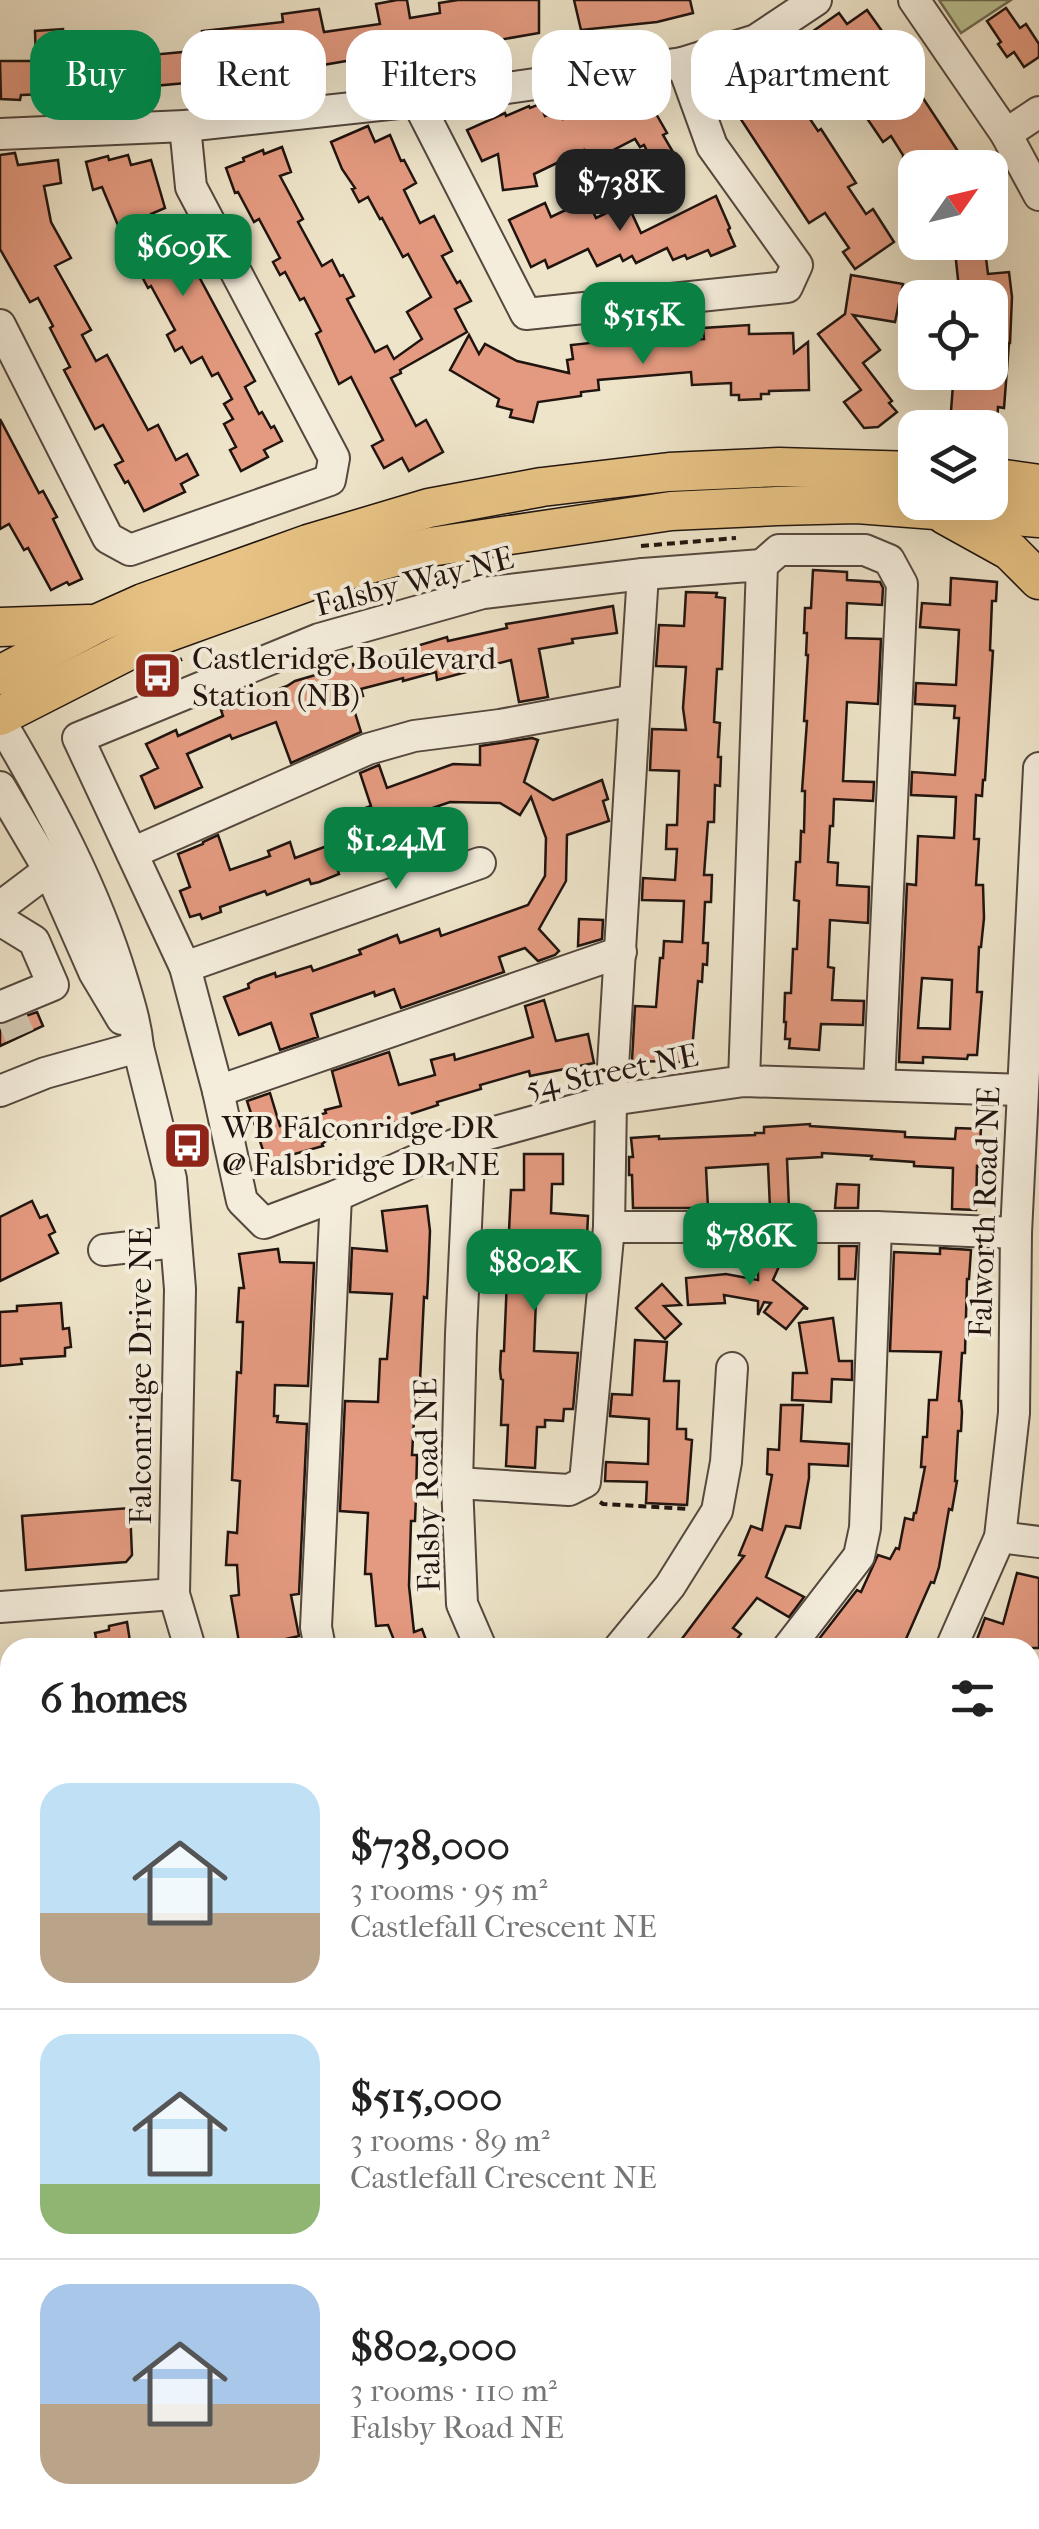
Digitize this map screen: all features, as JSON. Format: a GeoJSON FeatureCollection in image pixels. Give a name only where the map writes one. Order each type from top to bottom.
{"type":"FeatureCollection","features":[{"type":"Feature","properties":{"kind":"main road"},"geometry":{"type":"LineString","coordinates":[[0,675],[143,603],[308,544],[429,508],[542,487],[669,472],[779,466],[898,470]]}},
{"type":"Feature","properties":{"kind":"main road"},"geometry":{"type":"LineString","coordinates":[[1008,480],[1039,484]]}},
{"type":"Feature","properties":{"kind":"main road"},"geometry":{"type":"LineString","coordinates":[[0,718],[154,637],[313,580],[430,546],[671,511],[857,504],[898,507]]}},
{"type":"Feature","properties":{"kind":"main road"},"geometry":{"type":"LineString","coordinates":[[1008,515],[1039,518]]}},
{"type":"Feature","properties":{"kind":"main road"},"geometry":{"type":"LineString","coordinates":[[954,520],[1010,551],[1039,580]]}},
{"type":"Feature","properties":{"kind":"main road"},"geometry":{"type":"LineString","coordinates":[[0,626],[96,624]]}},
{"type":"Feature","properties":{"kind":"street"},"geometry":{"type":"LineString","coordinates":[[512,88],[682,62],[756,40],[816,0]]}},
{"type":"Feature","properties":{"kind":"street"},"geometry":{"type":"LineString","coordinates":[[914,0],[1006,134],[1039,196]]}},
{"type":"Feature","properties":{"kind":"street"},"geometry":{"type":"LineString","coordinates":[[426,120],[526,314],[787,287],[797,265],[712,146],[682,62]]}},
{"type":"Feature","properties":{"kind":"street"},"geometry":{"type":"LineString","coordinates":[[0,134],[185,126],[346,109]]}},
{"type":"Feature","properties":{"kind":"street"},"geometry":{"type":"LineString","coordinates":[[1006,134],[1039,112]]}},
{"type":"Feature","properties":{"kind":"street"},"geometry":{"type":"LineString","coordinates":[[0,325],[108,538],[130,550],[330,480],[334,458],[191,187],[185,126]]}},
{"type":"Feature","properties":{"kind":"street","name":"Falsby Way NE"},"geometry":{"type":"LineString","coordinates":[[242,1201],[186,967],[78,738],[318,639],[483,593],[762,565],[779,550],[864,550],[890,560],[902,584],[878,1085]]}},
{"type":"Feature","properties":{"kind":"street"},"geometry":{"type":"LineString","coordinates":[[744,1081],[762,565]]}},
{"type":"Feature","properties":{"kind":"street"},"geometry":{"type":"LineString","coordinates":[[457,1482],[570,1490],[585,1482],[608,1226],[611,1100],[643,574]]}},
{"type":"Feature","properties":{"kind":"street"},"geometry":{"type":"LineString","coordinates":[[132,853],[368,749],[414,736],[500,725],[634,700]]}},
{"type":"Feature","properties":{"kind":"street","name":"Falconridge Drive NE"},"geometry":{"type":"LineString","coordinates":[[0,718],[70,849],[109,937],[137,1029],[138,1047],[172,1179],[180,1289],[174,1594],[187,1638]]}},
{"type":"Feature","properties":{"kind":"street","name":"Falworth Road NE"},"geometry":{"type":"LineString","coordinates":[[955,1638],[1000,1537],[1026,1414],[1027,1370],[1016,1233],[1022,1090],[1034,986],[1039,768]]}},
{"type":"Feature","properties":{"kind":"street","name":"Falconridge Drive NE"},"geometry":{"type":"LineString","coordinates":[[0,787],[49,870],[94,972],[138,1047]]}},
{"type":"Feature","properties":{"kind":"street"},"geometry":{"type":"LineString","coordinates":[[186,967],[480,863]]}},
{"type":"Feature","properties":{"kind":"street"},"geometry":{"type":"LineString","coordinates":[[37,1012],[52,1000],[53,985],[34,941],[2,893],[49,870]]}},
{"type":"Feature","properties":{"kind":"street"},"geometry":{"type":"LineString","coordinates":[[218,1091],[621,952]]}},
{"type":"Feature","properties":{"kind":"street"},"geometry":{"type":"LineString","coordinates":[[0,1007],[53,985]]}},
{"type":"Feature","properties":{"kind":"street"},"geometry":{"type":"LineString","coordinates":[[0,1092],[45,1074],[138,1047]]}},
{"type":"Feature","properties":{"kind":"street","name":"54 Street NE"},"geometry":{"type":"LineString","coordinates":[[242,1201],[264,1223],[470,1139],[611,1100],[744,1081],[1022,1090]]}},
{"type":"Feature","properties":{"kind":"street","name":"Falsby Road NE"},"geometry":{"type":"LineString","coordinates":[[470,1139],[457,1482],[462,1604],[476,1638]]}},
{"type":"Feature","properties":{"kind":"street"},"geometry":{"type":"LineString","coordinates":[[318,1638],[336,1196]]}},
{"type":"Feature","properties":{"kind":"street"},"geometry":{"type":"LineString","coordinates":[[608,1226],[876,1227],[1016,1233]]}},
{"type":"Feature","properties":{"kind":"street"},"geometry":{"type":"LineString","coordinates":[[796,1638],[859,1556],[865,1528],[876,1227]]}},
{"type":"Feature","properties":{"kind":"street"},"geometry":{"type":"LineString","coordinates":[[104,1250],[176,1242]]}},
{"type":"Feature","properties":{"kind":"street"},"geometry":{"type":"LineString","coordinates":[[627,1638],[670,1586],[717,1510],[726,1462],[732,1368]]}},
{"type":"Feature","properties":{"kind":"street"},"geometry":{"type":"LineString","coordinates":[[1000,1537],[1039,1542]]}},
{"type":"Feature","properties":{"kind":"street"},"geometry":{"type":"LineString","coordinates":[[0,1607],[174,1594]]}},
{"type":"Feature","properties":{"kind":"path"},"geometry":{"type":"LineString","coordinates":[[585,1482],[602,1504],[717,1510]]}},
{"type":"Feature","properties":{"kind":"green space"},"geometry":{"type":"Polygon","coordinates":[[[939,0],[1011,0],[961,33],[939,0]]]}},
{"type":"Feature","properties":{"kind":"building"},"geometry":{"type":"Polygon","coordinates":[[[407,0],[410,18],[440,13],[439,3],[458,0],[539,0],[539,30],[512,38],[512,30],[346,30],[346,61],[326,65],[326,32],[380,24],[376,4],[407,0]]]}},
{"type":"Feature","properties":{"kind":"building"},"geometry":{"type":"Polygon","coordinates":[[[574,0],[690,0],[693,13],[657,22],[581,30],[574,0]]]}},
{"type":"Feature","properties":{"kind":"building"},"geometry":{"type":"Polygon","coordinates":[[[1006,8],[1020,28],[1026,24],[1039,44],[1039,57],[1024,67],[1014,52],[1007,57],[987,21],[1006,8]]]}},
{"type":"Feature","properties":{"kind":"building"},"geometry":{"type":"Polygon","coordinates":[[[319,9],[324,30],[211,30],[283,22],[282,14],[319,9]]]}},
{"type":"Feature","properties":{"kind":"building"},"geometry":{"type":"Polygon","coordinates":[[[867,10],[881,30],[815,30],[839,13],[847,24],[867,10]]]}},
{"type":"Feature","properties":{"kind":"building"},"geometry":{"type":"Polygon","coordinates":[[[181,52],[181,84],[161,85],[161,54],[181,52]]]}},
{"type":"Feature","properties":{"kind":"building"},"geometry":{"type":"Polygon","coordinates":[[[0,61],[30,61],[30,95],[21,95],[20,100],[1,99],[0,61]]]}},
{"type":"Feature","properties":{"kind":"building"},"geometry":{"type":"Polygon","coordinates":[[[925,101],[957,150],[900,150],[891,136],[883,142],[868,120],[925,120],[925,101]]]}},
{"type":"Feature","properties":{"kind":"building"},"geometry":{"type":"Polygon","coordinates":[[[530,108],[532,120],[660,120],[673,152],[653,163],[644,145],[640,147],[635,139],[590,162],[584,150],[534,174],[537,186],[503,190],[498,154],[482,161],[467,130],[489,120],[512,120],[512,113],[530,108]]]}},
{"type":"Feature","properties":{"kind":"building"},"geometry":{"type":"Polygon","coordinates":[[[741,120],[811,120],[818,131],[821,129],[856,183],[848,187],[866,214],[873,209],[894,242],[855,269],[843,252],[849,248],[825,213],[809,223],[741,120]]]}},
{"type":"Feature","properties":{"kind":"building"},"geometry":{"type":"Polygon","coordinates":[[[368,126],[375,142],[390,135],[416,183],[404,190],[420,223],[434,216],[452,251],[442,256],[471,301],[455,309],[467,332],[391,378],[416,426],[426,420],[443,452],[409,471],[402,458],[384,468],[372,446],[383,440],[351,377],[339,384],[316,334],[321,331],[304,298],[300,300],[285,272],[280,275],[273,262],[280,258],[259,219],[254,222],[238,192],[235,193],[226,168],[263,150],[264,154],[282,147],[291,172],[280,176],[303,219],[298,222],[322,266],[332,260],[340,276],[343,275],[354,296],[347,299],[375,352],[387,346],[394,359],[422,339],[407,312],[431,297],[408,254],[403,257],[368,197],[359,202],[331,142],[368,126]]]}},
{"type":"Feature","properties":{"kind":"building"},"geometry":{"type":"Polygon","coordinates":[[[15,153],[18,165],[58,160],[61,183],[44,186],[51,222],[71,258],[55,266],[91,330],[82,335],[96,361],[107,355],[148,430],[158,425],[176,460],[187,454],[198,475],[181,484],[185,492],[144,511],[115,465],[123,461],[103,425],[95,429],[64,370],[70,367],[38,298],[30,302],[0,249],[0,155],[15,153]]]}},
{"type":"Feature","properties":{"kind":"building"},"geometry":{"type":"Polygon","coordinates":[[[128,155],[131,165],[151,160],[165,208],[151,214],[149,220],[162,252],[182,245],[255,381],[245,387],[259,414],[262,412],[271,428],[274,426],[282,441],[264,450],[268,457],[241,471],[230,450],[236,447],[224,424],[233,419],[224,404],[232,399],[218,373],[212,376],[202,357],[191,363],[182,347],[175,351],[167,335],[175,330],[130,254],[102,187],[93,190],[86,162],[128,155]]]}},
{"type":"Feature","properties":{"kind":"building"},"geometry":{"type":"Polygon","coordinates":[[[716,196],[735,246],[711,256],[708,250],[687,259],[685,255],[673,260],[667,248],[636,263],[632,256],[623,261],[620,255],[597,266],[588,249],[548,268],[545,260],[531,267],[509,220],[545,203],[551,217],[574,206],[575,210],[590,205],[596,218],[627,203],[641,233],[716,196]]]}},
{"type":"Feature","properties":{"kind":"building"},"geometry":{"type":"Polygon","coordinates":[[[956,260],[986,260],[988,274],[1009,272],[1012,297],[1008,356],[1008,280],[958,280],[956,260]]]}},
{"type":"Feature","properties":{"kind":"building"},"geometry":{"type":"Polygon","coordinates":[[[851,275],[898,283],[895,322],[853,315],[880,350],[863,363],[897,412],[878,427],[864,428],[844,402],[861,390],[818,334],[845,314],[851,275]]]}},
{"type":"Feature","properties":{"kind":"building"},"geometry":{"type":"Polygon","coordinates":[[[749,325],[749,334],[793,333],[794,353],[808,342],[809,390],[769,391],[761,394],[761,399],[739,400],[739,395],[731,395],[731,383],[692,385],[691,372],[598,380],[599,390],[538,402],[533,422],[510,417],[512,410],[497,406],[499,399],[450,370],[469,335],[479,354],[485,344],[517,361],[569,373],[571,345],[646,337],[645,331],[665,329],[666,338],[672,341],[704,339],[703,328],[749,325]]]}},
{"type":"Feature","properties":{"kind":"building"},"geometry":{"type":"Polygon","coordinates":[[[953,390],[1005,390],[1004,408],[951,410],[953,390]]]}},
{"type":"Feature","properties":{"kind":"building"},"geometry":{"type":"Polygon","coordinates":[[[0,419],[39,493],[43,491],[57,517],[53,519],[82,579],[51,590],[28,548],[24,550],[9,524],[0,529],[0,419]]]}},
{"type":"Feature","properties":{"kind":"building"},"geometry":{"type":"Polygon","coordinates":[[[813,570],[847,572],[847,580],[880,582],[883,588],[882,605],[847,603],[846,638],[881,639],[878,704],[847,702],[843,781],[874,782],[873,801],[834,799],[828,862],[838,863],[837,885],[869,887],[868,923],[830,920],[828,967],[834,968],[832,1000],[864,1001],[863,1025],[821,1024],[819,1050],[789,1048],[784,1022],[785,993],[791,993],[793,949],[797,949],[799,901],[794,900],[796,862],[800,862],[801,831],[804,832],[802,791],[807,721],[805,608],[811,608],[813,570]]]}},
{"type":"Feature","properties":{"kind":"building"},"geometry":{"type":"Polygon","coordinates":[[[951,578],[997,582],[996,601],[992,601],[985,780],[982,796],[976,795],[974,839],[979,839],[976,885],[983,885],[984,918],[979,947],[977,992],[982,992],[977,1055],[968,1055],[967,1059],[923,1057],[923,1063],[899,1062],[907,884],[916,885],[918,836],[954,838],[956,797],[911,795],[912,772],[955,775],[959,718],[954,718],[955,706],[915,704],[916,683],[956,685],[959,630],[920,627],[922,603],[950,605],[951,578]],[[922,978],[918,1028],[950,1029],[952,980],[922,978]]]}},
{"type":"Feature","properties":{"kind":"building"},"geometry":{"type":"Polygon","coordinates":[[[686,592],[717,593],[716,597],[725,598],[722,669],[717,669],[714,722],[720,723],[720,786],[715,785],[714,822],[708,822],[704,875],[712,875],[711,902],[705,902],[703,943],[708,943],[707,965],[703,964],[702,982],[698,981],[691,1062],[632,1061],[635,1006],[656,1007],[664,941],[682,942],[684,901],[642,900],[643,878],[675,880],[677,849],[666,849],[667,825],[677,825],[679,771],[650,770],[652,729],[686,730],[686,667],[656,666],[659,625],[684,626],[686,592]]]}},
{"type":"Feature","properties":{"kind":"building"},"geometry":{"type":"Polygon","coordinates":[[[613,606],[617,633],[572,639],[573,643],[539,649],[548,697],[519,702],[511,660],[437,680],[436,672],[403,678],[361,689],[363,696],[351,700],[361,732],[291,763],[276,722],[232,739],[230,735],[187,754],[202,787],[155,808],[141,776],[158,768],[146,744],[176,730],[178,736],[223,716],[221,710],[295,681],[353,664],[355,670],[398,658],[396,652],[447,637],[448,641],[507,628],[506,624],[613,606]]]}},
{"type":"Feature","properties":{"kind":"building"},"geometry":{"type":"Polygon","coordinates":[[[538,740],[524,782],[553,800],[602,780],[608,799],[603,801],[609,821],[567,835],[566,881],[539,929],[559,951],[538,961],[525,948],[499,957],[504,972],[401,1008],[394,989],[311,1014],[318,1037],[280,1050],[271,1023],[239,1035],[224,997],[249,988],[248,984],[255,980],[311,966],[313,971],[361,954],[359,950],[397,935],[400,943],[439,929],[441,936],[528,905],[545,876],[546,838],[531,797],[520,815],[500,803],[450,802],[418,813],[425,832],[382,850],[383,855],[319,882],[311,884],[309,879],[267,895],[265,891],[220,907],[221,912],[202,919],[200,914],[190,917],[180,891],[190,887],[178,854],[218,835],[230,870],[270,856],[268,851],[290,842],[295,858],[335,843],[327,822],[371,806],[360,773],[379,765],[387,788],[453,764],[480,765],[480,746],[538,740]]]}},
{"type":"Feature","properties":{"kind":"building"},"geometry":{"type":"Polygon","coordinates":[[[579,919],[603,920],[602,939],[578,946],[579,919]]]}},
{"type":"Feature","properties":{"kind":"building"},"geometry":{"type":"Polygon","coordinates":[[[544,1000],[556,1041],[588,1034],[594,1063],[530,1076],[529,1071],[480,1085],[481,1089],[437,1102],[438,1105],[404,1116],[398,1122],[287,1156],[290,1166],[270,1172],[247,1101],[270,1093],[280,1126],[326,1113],[325,1110],[341,1106],[332,1071],[389,1052],[399,1085],[435,1075],[431,1060],[454,1054],[455,1060],[533,1037],[525,1006],[544,1000]]]}},
{"type":"Feature","properties":{"kind":"building"},"geometry":{"type":"Polygon","coordinates":[[[37,1012],[43,1026],[0,1046],[0,1025],[37,1012]]]}},
{"type":"Feature","properties":{"kind":"building"},"geometry":{"type":"Polygon","coordinates":[[[810,1124],[905,1132],[905,1137],[955,1139],[956,1128],[981,1129],[980,1143],[987,1144],[986,1167],[977,1166],[976,1210],[952,1209],[953,1168],[822,1153],[822,1157],[787,1159],[789,1208],[770,1208],[768,1164],[706,1168],[708,1208],[633,1208],[629,1175],[629,1157],[633,1157],[631,1138],[755,1135],[764,1133],[764,1127],[810,1124]]]}},
{"type":"Feature","properties":{"kind":"building"},"geometry":{"type":"Polygon","coordinates":[[[524,1154],[563,1154],[563,1184],[552,1184],[551,1213],[588,1216],[587,1236],[554,1234],[553,1274],[537,1273],[534,1351],[578,1353],[573,1409],[564,1409],[563,1421],[545,1420],[545,1427],[537,1427],[535,1468],[506,1466],[508,1425],[501,1425],[500,1370],[507,1279],[514,1279],[515,1231],[509,1231],[511,1190],[524,1190],[524,1154]]]}},
{"type":"Feature","properties":{"kind":"building"},"geometry":{"type":"Polygon","coordinates":[[[837,1184],[859,1185],[858,1208],[835,1208],[837,1184]]]}},
{"type":"Feature","properties":{"kind":"building"},"geometry":{"type":"Polygon","coordinates":[[[32,1201],[40,1218],[47,1215],[55,1232],[49,1235],[58,1253],[0,1281],[0,1217],[32,1201]]]}},
{"type":"Feature","properties":{"kind":"building"},"geometry":{"type":"Polygon","coordinates":[[[427,1206],[430,1231],[419,1402],[415,1402],[412,1455],[417,1455],[416,1497],[415,1521],[411,1521],[409,1586],[414,1632],[422,1629],[425,1638],[393,1638],[388,1625],[376,1626],[371,1574],[365,1574],[368,1513],[340,1511],[345,1401],[378,1402],[380,1359],[387,1359],[392,1294],[350,1292],[352,1248],[387,1251],[382,1211],[427,1206]]]}},
{"type":"Feature","properties":{"kind":"building"},"geometry":{"type":"Polygon","coordinates":[[[758,1246],[788,1246],[773,1280],[808,1309],[803,1308],[786,1329],[764,1312],[771,1303],[764,1302],[758,1315],[758,1301],[724,1295],[725,1303],[688,1305],[686,1278],[726,1274],[758,1280],[758,1246]]]}},
{"type":"Feature","properties":{"kind":"building"},"geometry":{"type":"Polygon","coordinates":[[[839,1246],[857,1246],[855,1279],[839,1279],[839,1246]]]}},
{"type":"Feature","properties":{"kind":"building"},"geometry":{"type":"Polygon","coordinates":[[[940,1248],[971,1250],[957,1481],[934,1583],[931,1582],[906,1638],[820,1638],[857,1590],[861,1592],[878,1555],[890,1559],[899,1549],[905,1518],[913,1520],[916,1513],[925,1467],[921,1467],[923,1437],[927,1437],[929,1400],[937,1400],[941,1352],[890,1351],[894,1252],[940,1254],[940,1248]]]}},
{"type":"Feature","properties":{"kind":"building"},"geometry":{"type":"Polygon","coordinates":[[[278,1249],[280,1262],[314,1263],[308,1386],[275,1385],[277,1422],[307,1424],[299,1594],[291,1595],[299,1636],[290,1638],[238,1638],[231,1596],[239,1595],[237,1565],[226,1565],[228,1532],[237,1533],[240,1481],[232,1480],[243,1322],[237,1322],[239,1288],[244,1288],[239,1254],[278,1249]]]}},
{"type":"Feature","properties":{"kind":"building"},"geometry":{"type":"Polygon","coordinates":[[[662,1284],[681,1305],[664,1306],[681,1324],[665,1339],[636,1308],[662,1284]]]}},
{"type":"Feature","properties":{"kind":"building"},"geometry":{"type":"Polygon","coordinates":[[[61,1303],[63,1329],[69,1328],[71,1347],[65,1348],[65,1356],[21,1359],[22,1364],[0,1366],[0,1312],[17,1311],[17,1306],[61,1303]]]}},
{"type":"Feature","properties":{"kind":"building"},"geometry":{"type":"Polygon","coordinates":[[[833,1318],[839,1361],[852,1361],[852,1380],[832,1379],[831,1402],[792,1400],[793,1373],[807,1373],[799,1323],[833,1318]]]}},
{"type":"Feature","properties":{"kind":"building"},"geometry":{"type":"Polygon","coordinates":[[[635,1340],[667,1342],[664,1381],[679,1381],[677,1429],[686,1429],[686,1439],[692,1440],[687,1505],[646,1503],[647,1482],[605,1481],[606,1462],[648,1464],[649,1419],[610,1416],[612,1394],[632,1395],[635,1340]]]}},
{"type":"Feature","properties":{"kind":"building"},"geometry":{"type":"Polygon","coordinates":[[[781,1405],[803,1405],[801,1441],[849,1444],[848,1466],[809,1464],[800,1528],[786,1526],[766,1577],[804,1597],[789,1617],[757,1598],[733,1628],[741,1634],[738,1638],[682,1638],[744,1556],[739,1555],[751,1526],[762,1530],[772,1475],[767,1474],[768,1449],[779,1450],[781,1405]]]}},
{"type":"Feature","properties":{"kind":"building"},"geometry":{"type":"Polygon","coordinates":[[[130,1508],[132,1555],[126,1562],[26,1570],[22,1516],[130,1508]]]}},
{"type":"Feature","properties":{"kind":"building"},"geometry":{"type":"Polygon","coordinates":[[[1017,1573],[1039,1578],[1039,1638],[978,1638],[985,1618],[1003,1624],[1017,1573]]]}},
{"type":"Feature","properties":{"kind":"building"},"geometry":{"type":"Polygon","coordinates":[[[127,1622],[129,1638],[96,1638],[95,1633],[109,1630],[109,1626],[127,1622]]]}},
{"type":"Feature","properties":{"kind":"tunnel"},"geometry":{"type":"LineString","coordinates":[[0,1028],[37,1012]]}},
{"type":"Feature","properties":{"kind":"place","name":"Castleridge Boulevard Station (NB)"},"geometry":{"type":"Point","coordinates":[157,676]}},
{"type":"Feature","properties":{"kind":"place","name":"WB Falconridge DR @ Falsbridge DR NE"},"geometry":{"type":"Point","coordinates":[187,1145]}}]}
